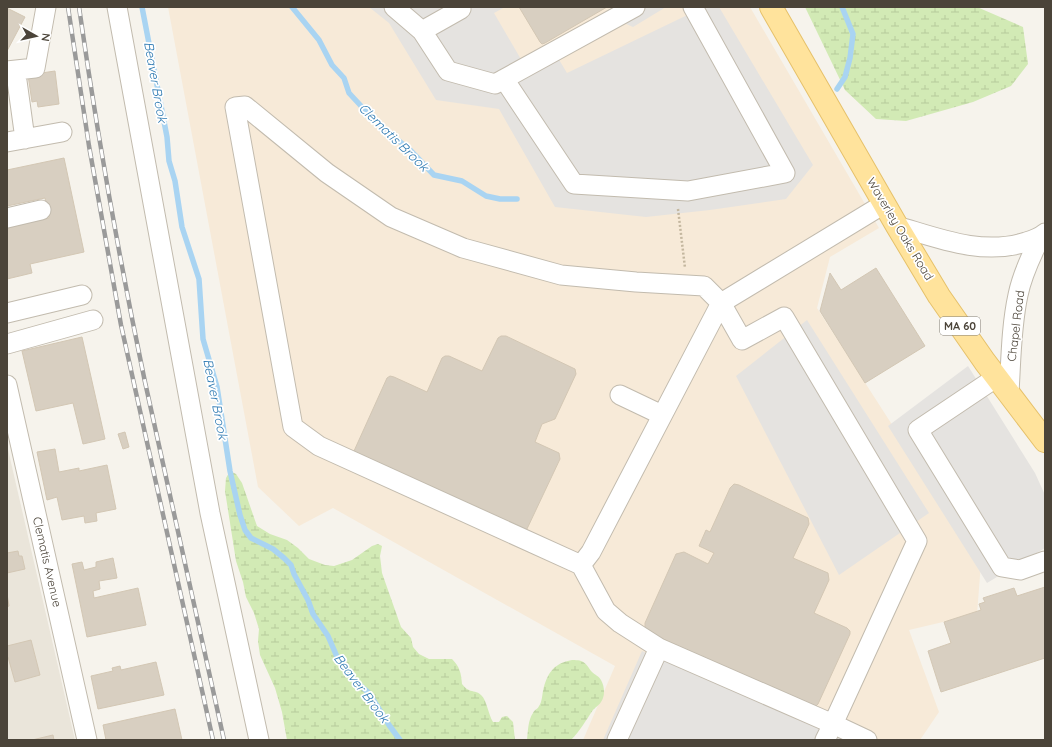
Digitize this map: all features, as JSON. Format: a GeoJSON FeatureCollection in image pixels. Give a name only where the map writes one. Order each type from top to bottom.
{"type":"FeatureCollection","features":[{"type":"Feature","properties":{"kind":"main road","name":"Waverley Oaks Road"},"geometry":{"type":"LineString","coordinates":[[771,7],[884,204],[940,296],[1045,441]]}},
{"type":"Feature","properties":{"kind":"street"},"geometry":{"type":"LineString","coordinates":[[46,7],[35,68],[12,76],[16,140],[62,132]]}},
{"type":"Feature","properties":{"kind":"street"},"geometry":{"type":"LineString","coordinates":[[116,7],[208,505],[259,740]]}},
{"type":"Feature","properties":{"kind":"street"},"geometry":{"type":"LineString","coordinates":[[394,7],[422,32],[448,71],[495,84],[635,7]]}},
{"type":"Feature","properties":{"kind":"street"},"geometry":{"type":"LineString","coordinates":[[504,79],[574,184],[688,191],[785,173],[693,7]]}},
{"type":"Feature","properties":{"kind":"street"},"geometry":{"type":"LineString","coordinates":[[422,32],[461,9]]}},
{"type":"Feature","properties":{"kind":"street"},"geometry":{"type":"LineString","coordinates":[[829,732],[917,541],[784,317],[742,340],[720,303],[704,286],[561,275],[463,248],[391,218],[327,173],[245,106],[235,107],[293,427],[319,446],[581,565],[606,611],[620,623],[659,648],[829,732],[867,740]]}},
{"type":"Feature","properties":{"kind":"street"},"geometry":{"type":"LineString","coordinates":[[581,565],[591,552],[720,303],[884,204]]}},
{"type":"Feature","properties":{"kind":"street"},"geometry":{"type":"LineString","coordinates":[[7,218],[41,210]]}},
{"type":"Feature","properties":{"kind":"street","name":"Chapel Road"},"geometry":{"type":"LineString","coordinates":[[897,226],[939,239],[974,247],[1015,245],[1042,235]]}},
{"type":"Feature","properties":{"kind":"street","name":"Chapel Road"},"geometry":{"type":"LineString","coordinates":[[1003,385],[1018,294],[1031,257],[1042,235]]}},
{"type":"Feature","properties":{"kind":"street"},"geometry":{"type":"LineString","coordinates":[[7,313],[82,295]]}},
{"type":"Feature","properties":{"kind":"street"},"geometry":{"type":"LineString","coordinates":[[7,344],[92,320]]}},
{"type":"Feature","properties":{"kind":"street","name":"Clematis Avenue"},"geometry":{"type":"LineString","coordinates":[[7,385],[87,740]]}},
{"type":"Feature","properties":{"kind":"street"},"geometry":{"type":"LineString","coordinates":[[1003,385],[918,430],[1002,567],[1020,570],[1045,562]]}},
{"type":"Feature","properties":{"kind":"street"},"geometry":{"type":"LineString","coordinates":[[620,395],[662,415]]}},
{"type":"Feature","properties":{"kind":"street"},"geometry":{"type":"LineString","coordinates":[[617,740],[659,648]]}},
{"type":"Feature","properties":{"kind":"path"},"geometry":{"type":"LineString","coordinates":[[676,191],[686,285]]}},
{"type":"Feature","properties":{"kind":"shaded area"},"geometry":{"type":"Polygon","coordinates":[[[168,7],[750,7],[879,228],[830,257],[817,308],[981,563],[977,614],[909,630],[939,712],[920,740],[583,740],[615,666],[333,508],[299,526],[258,487],[168,7]]]}},
{"type":"Feature","properties":{"kind":"shaded area"},"geometry":{"type":"Polygon","coordinates":[[[369,7],[505,7],[494,13],[522,61],[613,7],[666,7],[633,27],[624,23],[558,58],[567,73],[704,7],[719,7],[813,165],[786,199],[710,210],[646,217],[555,207],[499,109],[436,100],[389,23],[369,7]]]}},
{"type":"Feature","properties":{"kind":"shaded area"},"geometry":{"type":"Polygon","coordinates":[[[807,320],[929,513],[839,575],[736,376],[807,320]]]}},
{"type":"Feature","properties":{"kind":"shaded area"},"geometry":{"type":"Polygon","coordinates":[[[968,366],[1035,473],[1045,495],[1045,548],[987,583],[888,426],[968,366]]]}},
{"type":"Feature","properties":{"kind":"shaded area"},"geometry":{"type":"Polygon","coordinates":[[[7,445],[75,740],[7,740],[7,445]]]}},
{"type":"Feature","properties":{"kind":"shaded area"},"geometry":{"type":"Polygon","coordinates":[[[642,651],[845,740],[603,740],[642,651]]]}},
{"type":"Feature","properties":{"kind":"green space"},"geometry":{"type":"Polygon","coordinates":[[[805,7],[977,7],[1023,27],[1028,64],[1011,86],[973,102],[906,121],[876,119],[845,90],[805,7]]]}},
{"type":"Feature","properties":{"kind":"green space"},"geometry":{"type":"Polygon","coordinates":[[[230,471],[236,474],[242,483],[257,526],[270,534],[287,540],[309,559],[325,565],[334,566],[352,560],[372,546],[378,544],[382,546],[380,556],[382,573],[401,627],[411,638],[413,647],[419,654],[429,659],[452,659],[460,670],[462,684],[470,691],[478,693],[483,697],[493,722],[499,722],[502,717],[507,716],[513,722],[515,740],[287,740],[282,712],[275,688],[260,655],[258,641],[259,629],[254,613],[246,597],[236,561],[225,491],[226,478],[230,471]]]}},
{"type":"Feature","properties":{"kind":"green space"},"geometry":{"type":"Polygon","coordinates":[[[572,660],[584,663],[600,679],[604,689],[604,696],[602,700],[571,740],[527,740],[530,719],[541,703],[549,674],[556,666],[572,660]]]}},
{"type":"Feature","properties":{"kind":"building"},"geometry":{"type":"Polygon","coordinates":[[[519,7],[607,7],[542,44],[519,7]]]}},
{"type":"Feature","properties":{"kind":"building"},"geometry":{"type":"Polygon","coordinates":[[[7,8],[25,17],[7,51],[7,8]]]}},
{"type":"Feature","properties":{"kind":"building"},"geometry":{"type":"Polygon","coordinates":[[[55,71],[59,104],[38,107],[37,101],[32,102],[28,75],[55,71]]]}},
{"type":"Feature","properties":{"kind":"building"},"geometry":{"type":"Polygon","coordinates":[[[64,158],[84,252],[30,264],[32,273],[7,279],[7,228],[49,218],[45,198],[7,206],[7,170],[64,158]]]}},
{"type":"Feature","properties":{"kind":"building"},"geometry":{"type":"Polygon","coordinates":[[[876,268],[925,346],[865,383],[820,311],[830,273],[841,290],[876,268]]]}},
{"type":"Feature","properties":{"kind":"building"},"geometry":{"type":"Polygon","coordinates":[[[501,336],[506,336],[575,369],[576,374],[555,419],[542,424],[535,442],[559,453],[560,459],[526,531],[355,454],[354,451],[387,378],[390,376],[394,377],[427,392],[442,358],[449,356],[482,371],[498,338],[501,336]]]}},
{"type":"Feature","properties":{"kind":"building"},"geometry":{"type":"Polygon","coordinates":[[[82,337],[105,439],[83,444],[73,403],[36,411],[22,351],[82,337]]]}},
{"type":"Feature","properties":{"kind":"building"},"geometry":{"type":"Polygon","coordinates":[[[125,432],[129,447],[123,449],[118,434],[125,432]]]}},
{"type":"Feature","properties":{"kind":"building"},"geometry":{"type":"Polygon","coordinates":[[[55,449],[59,472],[79,468],[79,471],[107,465],[116,509],[96,513],[97,521],[85,523],[84,516],[62,520],[57,497],[47,500],[37,452],[55,449]]]}},
{"type":"Feature","properties":{"kind":"building"},"geometry":{"type":"Polygon","coordinates":[[[734,484],[808,518],[809,524],[793,558],[828,573],[829,580],[814,613],[847,628],[850,631],[850,634],[818,704],[815,707],[811,707],[648,632],[645,628],[645,623],[676,554],[684,552],[708,564],[714,553],[699,546],[706,530],[710,532],[730,488],[734,484]]]}},
{"type":"Feature","properties":{"kind":"building"},"geometry":{"type":"Polygon","coordinates":[[[18,551],[19,556],[22,556],[25,569],[7,573],[7,553],[18,551]]]}},
{"type":"Feature","properties":{"kind":"building"},"geometry":{"type":"Polygon","coordinates":[[[113,558],[117,578],[99,581],[100,589],[93,591],[94,598],[138,588],[146,625],[87,637],[72,564],[82,562],[84,570],[96,567],[96,562],[113,558]]]}},
{"type":"Feature","properties":{"kind":"building"},"geometry":{"type":"Polygon","coordinates":[[[1045,587],[1045,658],[941,692],[928,651],[951,643],[944,622],[981,610],[979,604],[985,602],[983,598],[1014,588],[1017,596],[1045,587]]]}},
{"type":"Feature","properties":{"kind":"building"},"geometry":{"type":"Polygon","coordinates":[[[7,594],[9,606],[7,607],[7,594]]]}},
{"type":"Feature","properties":{"kind":"building"},"geometry":{"type":"Polygon","coordinates":[[[31,640],[40,675],[15,682],[7,657],[7,646],[31,640]]]}},
{"type":"Feature","properties":{"kind":"building"},"geometry":{"type":"Polygon","coordinates":[[[156,662],[164,695],[98,709],[91,676],[113,671],[112,668],[120,666],[121,670],[156,662]]]}},
{"type":"Feature","properties":{"kind":"building"},"geometry":{"type":"Polygon","coordinates":[[[175,709],[182,740],[106,740],[103,725],[175,709]]]}},
{"type":"Feature","properties":{"kind":"building"},"geometry":{"type":"Polygon","coordinates":[[[53,735],[54,740],[32,740],[53,735]]]}},
{"type":"Feature","properties":{"kind":"waterway","name":"Beaver Brook"},"geometry":{"type":"LineString","coordinates":[[142,7],[167,137],[169,161],[175,181],[182,227],[199,279],[203,339],[217,387],[230,471],[245,530],[251,538],[273,549],[291,565],[313,614],[328,636],[338,659],[354,680],[369,693],[400,740]]}},
{"type":"Feature","properties":{"kind":"waterway","name":"Clematis Brook"},"geometry":{"type":"LineString","coordinates":[[292,7],[319,40],[332,65],[344,78],[349,93],[375,121],[410,150],[434,175],[462,181],[486,196],[500,199],[517,199]]}},
{"type":"Feature","properties":{"kind":"waterway","name":"Clematis Brook"},"geometry":{"type":"LineString","coordinates":[[837,89],[845,77],[850,58],[853,34],[842,7]]}},
{"type":"Feature","properties":{"kind":"railway"},"geometry":{"type":"LineString","coordinates":[[68,7],[89,146],[121,325],[213,740]]}},
{"type":"Feature","properties":{"kind":"railway"},"geometry":{"type":"LineString","coordinates":[[79,7],[117,242],[135,335],[224,740]]}}]}
